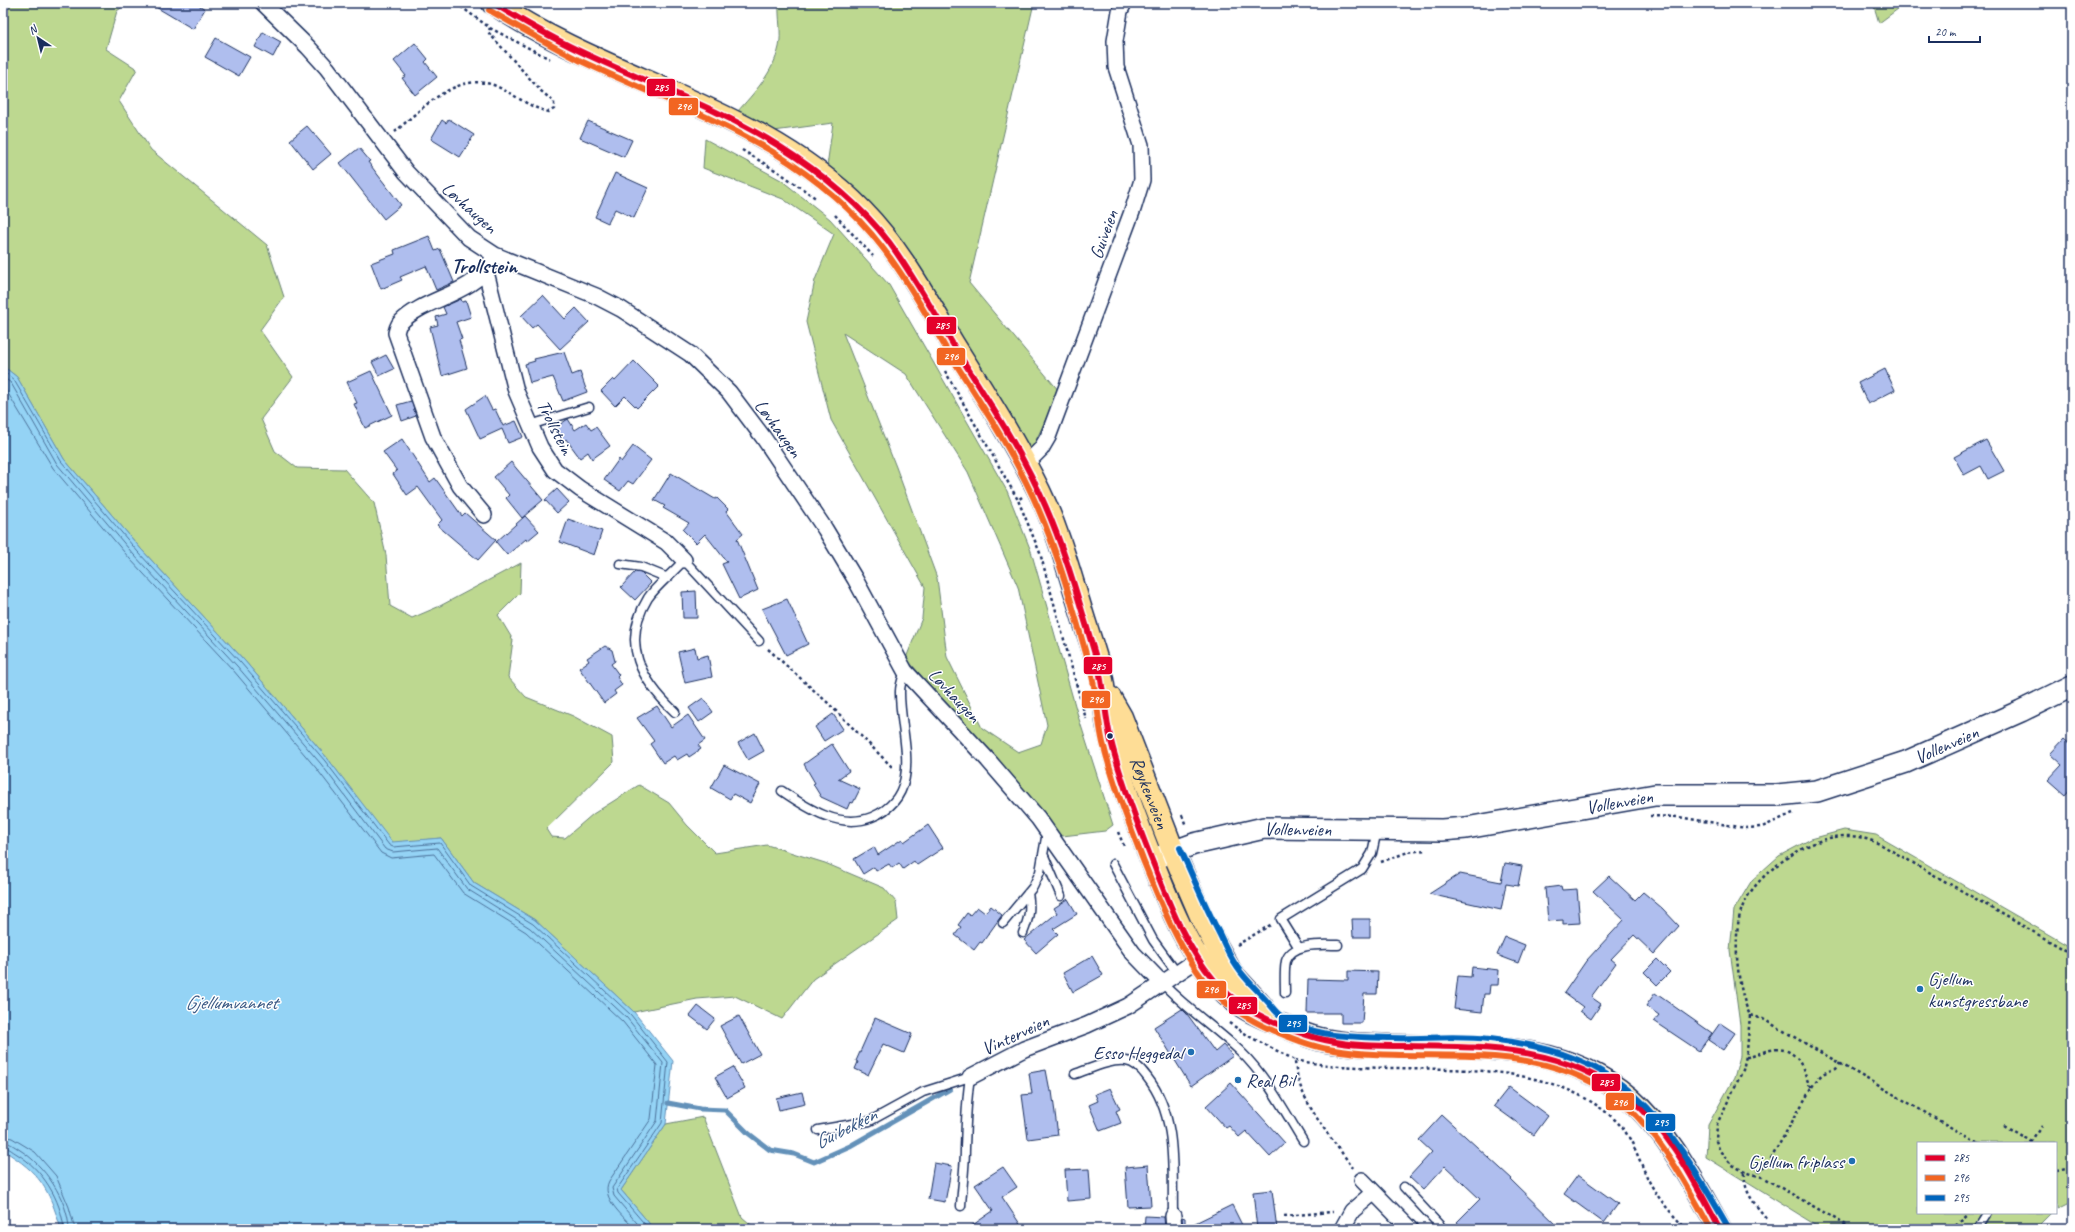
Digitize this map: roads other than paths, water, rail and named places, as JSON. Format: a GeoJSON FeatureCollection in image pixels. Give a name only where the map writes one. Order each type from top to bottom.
{"type":"FeatureCollection","features":[{"type":"Feature","properties":{"kind":"main road","name":"Røykenveien"},"geometry":{"type":"LineString","coordinates":[[493,3],[545,34],[759,135],[804,162],[860,208],[876,226],[910,271],[998,416],[1025,465],[1046,508],[1063,551],[1102,682],[1107,724],[1133,811],[1176,918],[1218,952]]}},
{"type":"Feature","properties":{"kind":"main road","name":"Røykenveien"},"geometry":{"type":"LineString","coordinates":[[1102,682],[1120,717],[1173,851],[1218,952],[1218,983],[1236,1001],[1248,1010],[1303,1034],[1339,1043],[1401,1046],[1487,1047],[1523,1051],[1554,1058],[1579,1067],[1611,1084],[1645,1113],[1676,1152],[1720,1229]]}},
{"type":"Feature","properties":{"kind":"main road","name":"Vollenveien"},"geometry":{"type":"LineString","coordinates":[[1152,859],[1194,844],[1264,828],[1320,827],[1377,830],[1442,830],[1480,827],[1655,795],[1777,795],[1817,791],[1906,762],[2021,711],[2072,686]]}},
{"type":"Feature","properties":{"kind":"street","name":"Løvhaugen"},"geometry":{"type":"LineString","coordinates":[[263,3],[322,63],[406,172],[441,211],[469,238],[495,255],[596,296],[621,309],[690,354],[729,392],[763,436],[825,530],[855,579],[905,671],[988,760],[1047,832],[1134,953],[1162,983]]}},
{"type":"Feature","properties":{"kind":"street","name":"Guiveien"},"geometry":{"type":"LineString","coordinates":[[1025,465],[1041,449],[1048,437],[1131,217],[1142,180],[1141,145],[1116,67],[1115,41],[1120,11],[1124,3]]}},
{"type":"Feature","properties":{"kind":"street"},"geometry":{"type":"LineString","coordinates":[[484,515],[460,486],[433,437],[396,333],[399,323],[411,314],[467,285],[486,272],[495,255]]}},
{"type":"Feature","properties":{"kind":"street","name":"Trollstein"},"geometry":{"type":"LineString","coordinates":[[486,272],[516,391],[540,447],[555,470],[580,489],[666,542],[684,560]]}},
{"type":"Feature","properties":{"kind":"street","name":"Vinterveien"},"geometry":{"type":"LineString","coordinates":[[970,1078],[1024,1049],[1087,1025],[1128,1006],[1177,973],[1218,952]]}},
{"type":"Feature","properties":{"kind":"street"},"geometry":{"type":"LineString","coordinates":[[1362,1180],[1373,1193],[1410,1229]]}},
{"type":"Feature","properties":{"kind":"street"},"geometry":{"type":"LineString","coordinates":[[1342,1229],[1352,1211],[1373,1193]]}},
{"type":"Feature","properties":{"kind":"lane"},"geometry":{"type":"LineString","coordinates":[[530,425],[589,406]]}},
{"type":"Feature","properties":{"kind":"lane"},"geometry":{"type":"LineString","coordinates":[[675,712],[658,696],[646,680],[635,654],[637,625],[649,598],[684,560],[759,641]]}},
{"type":"Feature","properties":{"kind":"lane"},"geometry":{"type":"LineString","coordinates":[[620,564],[641,567],[668,578]]}},
{"type":"Feature","properties":{"kind":"lane"},"geometry":{"type":"LineString","coordinates":[[782,791],[810,810],[840,820],[864,820],[885,812],[900,792],[905,780],[907,748],[900,691],[905,671]]}},
{"type":"Feature","properties":{"kind":"lane"},"geometry":{"type":"LineString","coordinates":[[1299,948],[1281,919],[1362,868],[1372,853],[1377,830]]}},
{"type":"Feature","properties":{"kind":"lane"},"geometry":{"type":"LineString","coordinates":[[1003,923],[1028,893],[1040,872],[1047,832]]}},
{"type":"Feature","properties":{"kind":"lane"},"geometry":{"type":"LineString","coordinates":[[1044,856],[1061,896]]}},
{"type":"Feature","properties":{"kind":"lane"},"geometry":{"type":"LineString","coordinates":[[1113,864],[1153,940],[1177,973]]}},
{"type":"Feature","properties":{"kind":"lane"},"geometry":{"type":"LineString","coordinates":[[1023,933],[1029,919],[1031,908],[1028,893]]}},
{"type":"Feature","properties":{"kind":"lane"},"geometry":{"type":"LineString","coordinates":[[1284,993],[1286,960],[1293,952],[1299,948],[1338,945]]}},
{"type":"Feature","properties":{"kind":"lane"},"geometry":{"type":"LineString","coordinates":[[1162,983],[1183,1004],[1240,1051],[1273,1091],[1303,1141]]}},
{"type":"Feature","properties":{"kind":"lane"},"geometry":{"type":"LineString","coordinates":[[1075,1074],[1104,1065],[1127,1061],[1142,1070],[1150,1080],[1160,1096],[1169,1122],[1174,1223]]}},
{"type":"Feature","properties":{"kind":"lane"},"geometry":{"type":"LineString","coordinates":[[961,1206],[965,1149],[965,1112],[970,1078]]}},
{"type":"Feature","properties":{"kind":"lane","name":"Vinterveien"},"geometry":{"type":"LineString","coordinates":[[818,1130],[844,1127],[870,1121],[923,1092],[970,1078]]}},
{"type":"Feature","properties":{"kind":"lane"},"geometry":{"type":"LineString","coordinates":[[1404,1187],[1443,1229]]}},
{"type":"Feature","properties":{"kind":"lane"},"geometry":{"type":"LineString","coordinates":[[1978,1229],[1987,1214]]}},
{"type":"Feature","properties":{"kind":"water","name":"Gjellumvannet"},"geometry":{"type":"Polygon","coordinates":[[[3,366],[17,377],[64,459],[141,549],[244,660],[328,759],[392,842],[441,838],[474,883],[535,920],[634,1012],[673,1061],[666,1124],[621,1190],[654,1229],[61,1229],[52,1202],[35,1174],[3,1150],[3,366]]]}},
{"type":"Feature","properties":{"kind":"waterway","name":"Guibekken"},"geometry":{"type":"LineString","coordinates":[[668,1103],[700,1109],[725,1110],[748,1133],[770,1150],[794,1154],[814,1162],[850,1146],[950,1089]]}},
{"type":"Feature","properties":{"kind":"place","name":"Gjellum kunstgressbane"},"geometry":{"type":"Point","coordinates":[1920,989]}},
{"type":"Feature","properties":{"kind":"place","name":"Esso Heggedal"},"geometry":{"type":"Point","coordinates":[1191,1052]}},
{"type":"Feature","properties":{"kind":"place","name":"Real Bil"},"geometry":{"type":"Point","coordinates":[1238,1080]}},
{"type":"Feature","properties":{"kind":"place","name":"Gjellum friplass"},"geometry":{"type":"Point","coordinates":[1852,1161]}},
{"type":"Feature","properties":{"kind":"district","name":"Trollstein"},"geometry":{"type":"Point","coordinates":[484,266]}}]}
